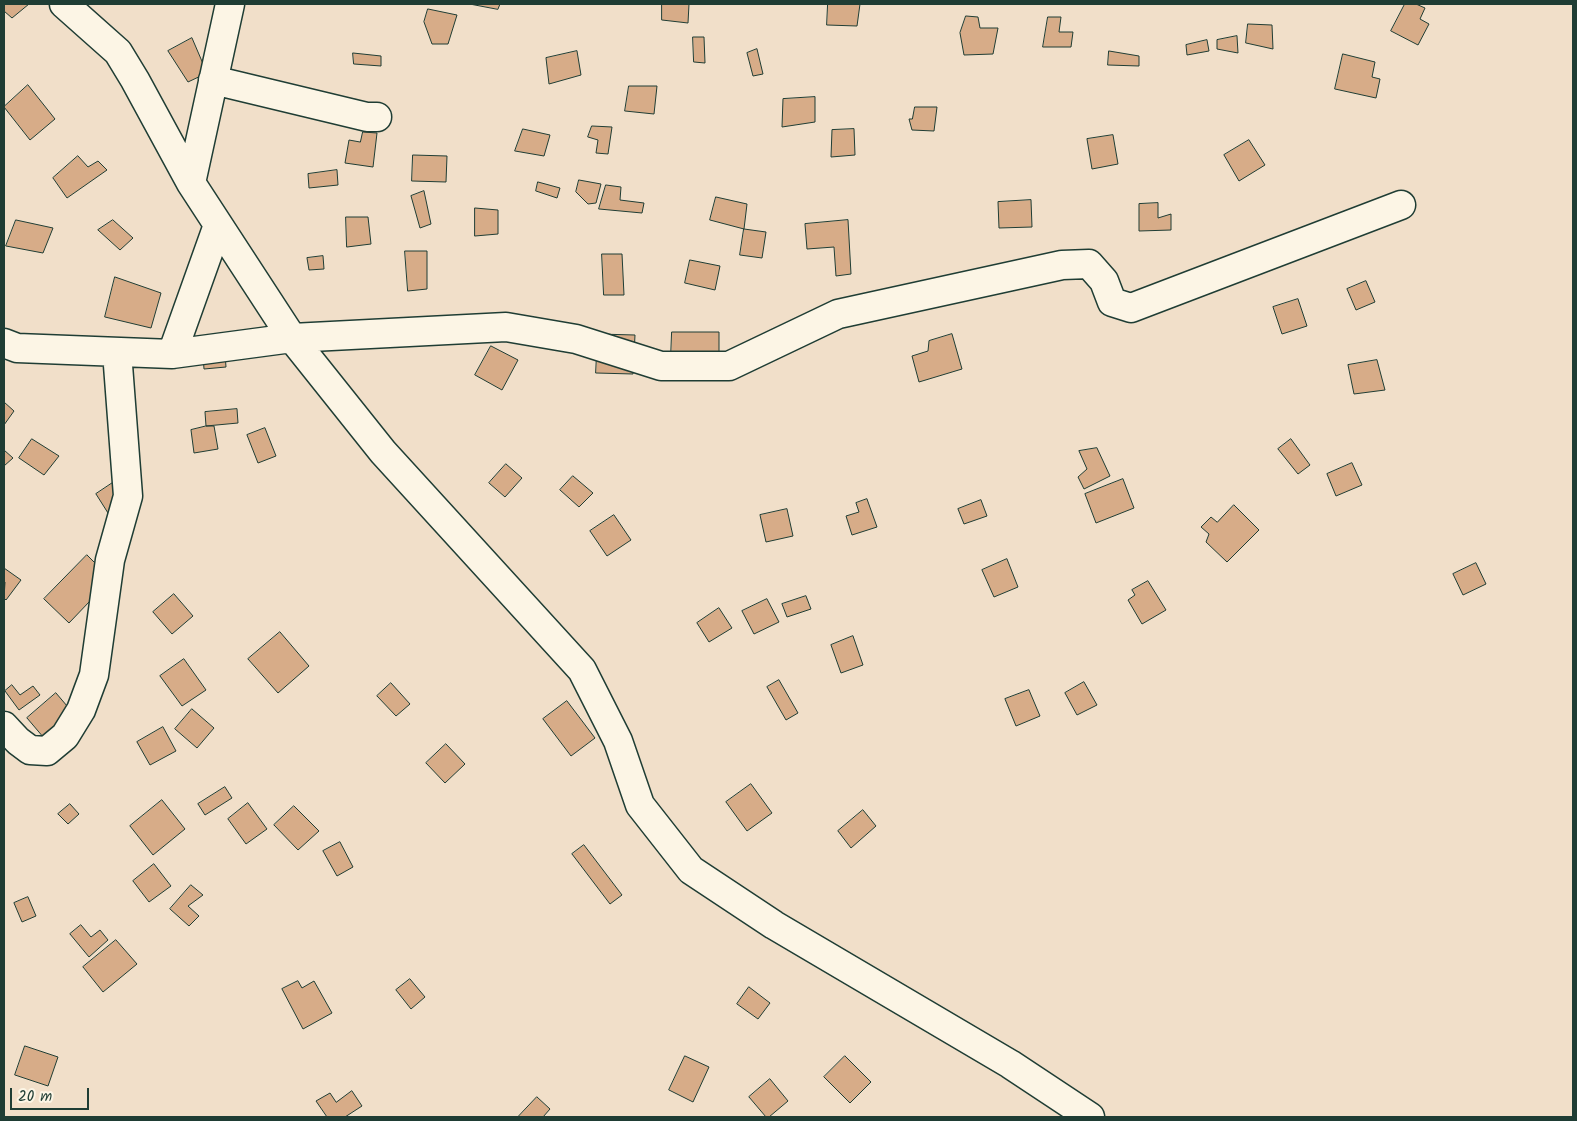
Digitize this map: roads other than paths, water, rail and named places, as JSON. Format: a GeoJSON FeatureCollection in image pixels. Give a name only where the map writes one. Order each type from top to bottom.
{"type":"FeatureCollection","features":[{"type":"Feature","properties":{"kind":"street"},"geometry":{"type":"LineString","coordinates":[[64,4],[118,52],[191,182],[292,338],[383,452],[582,670],[618,741],[640,805],[691,870],[774,925],[1010,1064],[1090,1117]]}},
{"type":"Feature","properties":{"kind":"street"},"geometry":{"type":"LineString","coordinates":[[191,182],[230,4]]}},
{"type":"Feature","properties":{"kind":"street"},"geometry":{"type":"LineString","coordinates":[[213,80],[367,118],[377,117]]}},
{"type":"Feature","properties":{"kind":"street"},"geometry":{"type":"LineString","coordinates":[[4,343],[17,348],[172,354],[292,338],[506,328],[576,339],[661,366],[729,366],[838,314],[1062,265],[1089,264],[1104,281],[1112,302],[1131,308],[1401,205]]}},
{"type":"Feature","properties":{"kind":"street"},"geometry":{"type":"LineString","coordinates":[[172,354],[218,225]]}},
{"type":"Feature","properties":{"kind":"street"},"geometry":{"type":"LineString","coordinates":[[4,726],[18,741],[30,750],[47,752],[65,736],[80,710],[94,675],[110,560],[128,496],[117,352]]}}]}
